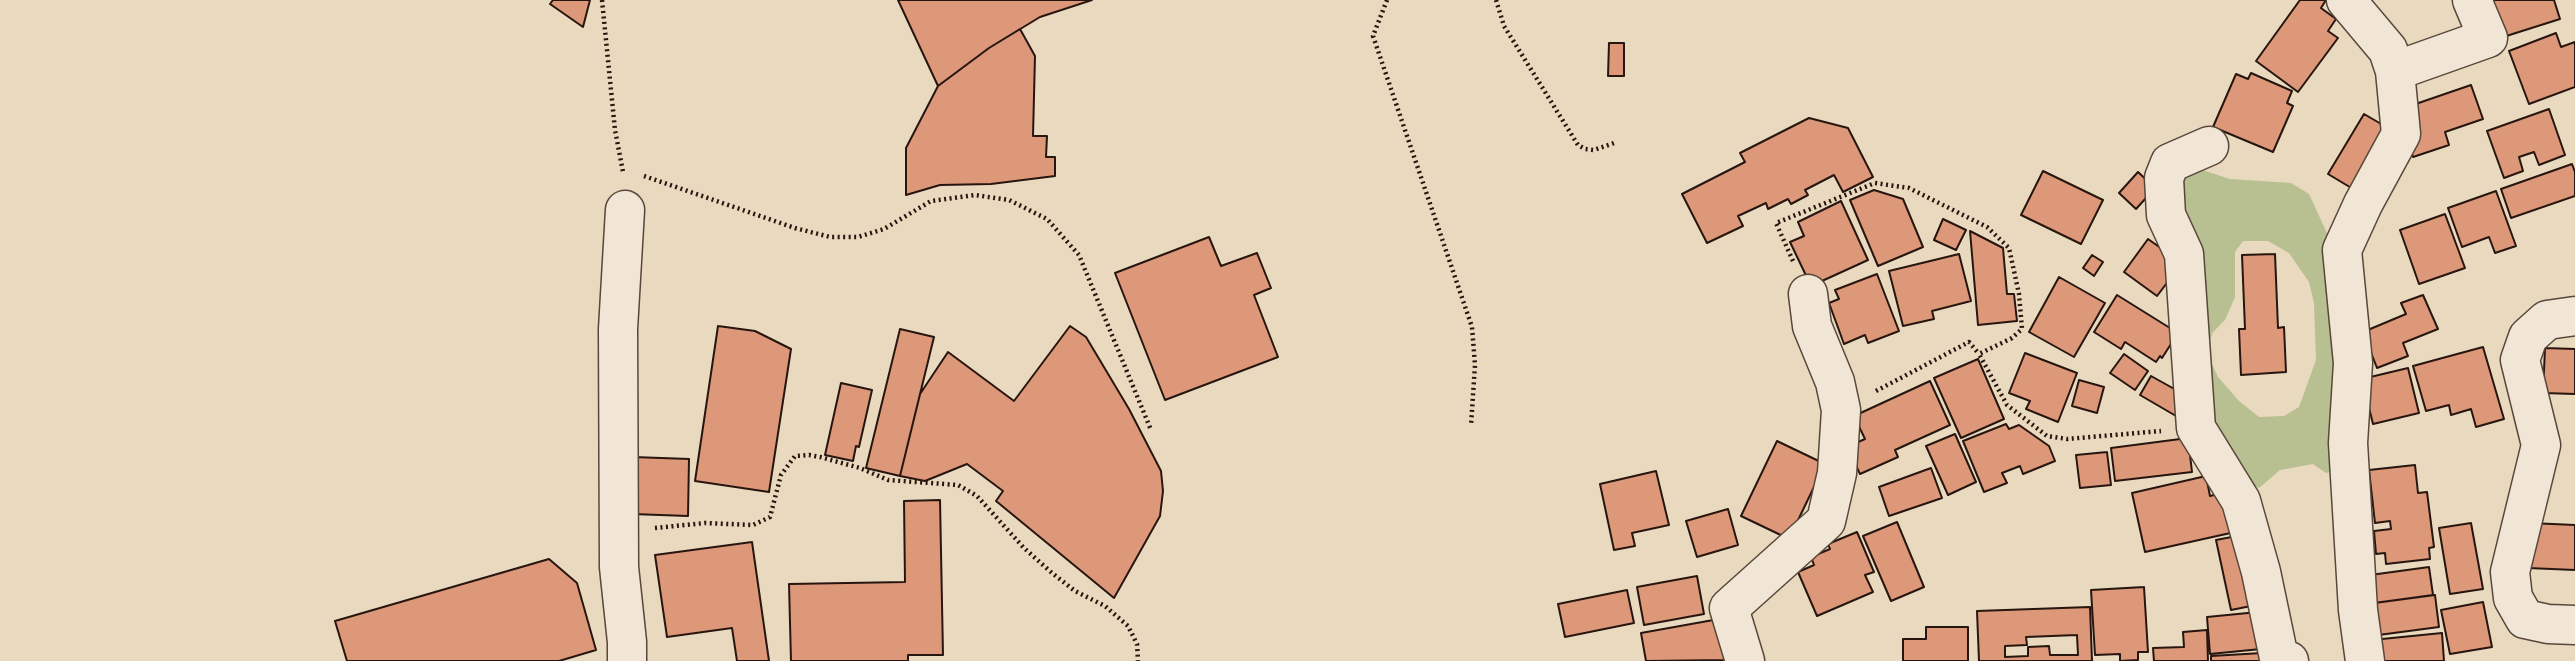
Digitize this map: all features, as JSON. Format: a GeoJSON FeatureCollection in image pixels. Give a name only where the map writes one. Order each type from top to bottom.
{"type":"FeatureCollection","features":[{"type":"Feature","properties":{"kind":"street"},"geometry":{"type":"LineString","coordinates":[[2346,0],[2388,50],[2395,71],[2401,134],[2363,204],[2342,250],[2353,363],[2348,457],[2358,610],[2365,661]]}},
{"type":"Feature","properties":{"kind":"street"},"geometry":{"type":"LineString","coordinates":[[2395,71],[2488,38],[2472,0]]}},
{"type":"Feature","properties":{"kind":"street"},"geometry":{"type":"LineString","coordinates":[[2209,146],[2170,163],[2164,178],[2166,215],[2184,254],[2196,428],[2241,501],[2261,572],[2279,658],[2289,661]]}},
{"type":"Feature","properties":{"kind":"street"},"geometry":{"type":"LineString","coordinates":[[625,210],[618,329],[619,566],[627,661]]}},
{"type":"Feature","properties":{"kind":"street"},"geometry":{"type":"LineString","coordinates":[[1745,661],[1729,608],[1826,521],[1837,473],[1841,410],[1835,382],[1812,326],[1808,293]]}},
{"type":"Feature","properties":{"kind":"street"},"geometry":{"type":"LineString","coordinates":[[2575,316],[2547,320],[2528,337],[2520,360],[2541,445],[2510,572],[2513,598],[2525,619],[2548,624],[2575,625]]}},
{"type":"Feature","properties":{"kind":"path"},"geometry":{"type":"LineString","coordinates":[[602,0],[613,118],[623,169],[625,210]]}},
{"type":"Feature","properties":{"kind":"path"},"geometry":{"type":"LineString","coordinates":[[1387,0],[1373,36],[1472,327],[1475,365],[1471,426]]}},
{"type":"Feature","properties":{"kind":"path"},"geometry":{"type":"LineString","coordinates":[[1496,0],[1504,26],[1578,145],[1594,150],[1614,143]]}},
{"type":"Feature","properties":{"kind":"path"},"geometry":{"type":"LineString","coordinates":[[623,169],[795,228],[831,237],[858,237],[884,229],[931,201],[975,195],[1009,200],[1047,219],[1079,255],[1151,430]]}},
{"type":"Feature","properties":{"kind":"path"},"geometry":{"type":"LineString","coordinates":[[1808,293],[1776,223],[1875,183],[1909,188],[1987,228],[2009,248],[2019,294],[2022,329],[2012,338],[1979,354]]}},
{"type":"Feature","properties":{"kind":"path"},"geometry":{"type":"LineString","coordinates":[[1841,410],[1969,342],[1979,354],[2007,405],[2046,436],[2067,439],[2196,428]]}},
{"type":"Feature","properties":{"kind":"path"},"geometry":{"type":"LineString","coordinates":[[619,530],[705,523],[753,525],[770,517],[781,475],[794,456],[820,457],[860,468],[888,480],[958,485],[976,496],[1024,548],[1052,573],[1075,591],[1105,606],[1128,626],[1136,644],[1138,661]]}},
{"type":"Feature","properties":{"kind":"green space"},"geometry":{"type":"Polygon","coordinates":[[[2199,169],[2230,179],[2291,183],[2309,194],[2332,244],[2339,470],[2326,473],[2313,464],[2280,470],[2259,488],[2239,476],[2206,430],[2181,176],[2199,169]],[[2243,241],[2235,252],[2235,297],[2225,320],[2213,332],[2208,345],[2211,362],[2218,377],[2239,401],[2259,417],[2284,416],[2299,407],[2316,360],[2314,303],[2309,282],[2289,253],[2268,241],[2243,241]]]}},
{"type":"Feature","properties":{"kind":"building"},"geometry":{"type":"Polygon","coordinates":[[[553,0],[590,0],[583,27],[550,4],[553,0]]]}},
{"type":"Feature","properties":{"kind":"building"},"geometry":{"type":"Polygon","coordinates":[[[898,0],[1092,0],[1040,17],[989,48],[938,86],[898,0]]]}},
{"type":"Feature","properties":{"kind":"building"},"geometry":{"type":"Polygon","coordinates":[[[2300,0],[2326,0],[2321,8],[2336,19],[2328,31],[2338,38],[2298,92],[2256,61],[2300,0]]]}},
{"type":"Feature","properties":{"kind":"building"},"geometry":{"type":"Polygon","coordinates":[[[2488,0],[2554,0],[2560,19],[2500,38],[2488,0]]]}},
{"type":"Feature","properties":{"kind":"building"},"geometry":{"type":"Polygon","coordinates":[[[1020,29],[1035,56],[1033,136],[1047,136],[1046,157],[1055,157],[1055,176],[991,184],[940,185],[906,195],[906,148],[938,86],[1020,29]]]}},
{"type":"Feature","properties":{"kind":"building"},"geometry":{"type":"Polygon","coordinates":[[[2556,33],[2561,47],[2575,42],[2575,87],[2529,104],[2509,51],[2556,33]]]}},
{"type":"Feature","properties":{"kind":"building"},"geometry":{"type":"Polygon","coordinates":[[[1609,43],[1624,43],[1624,76],[1608,76],[1609,43]]]}},
{"type":"Feature","properties":{"kind":"building"},"geometry":{"type":"Polygon","coordinates":[[[2251,73],[2292,91],[2287,103],[2293,106],[2273,152],[2213,127],[2236,74],[2248,79],[2251,73]]]}},
{"type":"Feature","properties":{"kind":"building"},"geometry":{"type":"Polygon","coordinates":[[[2471,85],[2483,119],[2445,132],[2449,145],[2413,157],[2404,133],[2404,108],[2471,85]]]}},
{"type":"Feature","properties":{"kind":"building"},"geometry":{"type":"Polygon","coordinates":[[[2549,109],[2565,155],[2539,165],[2534,152],[2519,157],[2523,171],[2504,178],[2487,131],[2549,109]]]}},
{"type":"Feature","properties":{"kind":"building"},"geometry":{"type":"Polygon","coordinates":[[[2364,114],[2395,132],[2358,192],[2328,174],[2364,114]]]}},
{"type":"Feature","properties":{"kind":"building"},"geometry":{"type":"Polygon","coordinates":[[[1809,118],[1848,128],[1873,177],[1843,192],[1834,175],[1805,190],[1808,195],[1791,204],[1788,199],[1768,209],[1766,203],[1738,216],[1743,226],[1707,243],[1682,194],[1745,162],[1740,153],[1809,118]]]}},
{"type":"Feature","properties":{"kind":"building"},"geometry":{"type":"Polygon","coordinates":[[[2572,164],[2575,172],[2575,196],[2511,218],[2501,189],[2572,164]]]}},
{"type":"Feature","properties":{"kind":"building"},"geometry":{"type":"Polygon","coordinates":[[[2043,171],[2103,200],[2081,244],[2021,215],[2043,171]]]}},
{"type":"Feature","properties":{"kind":"building"},"geometry":{"type":"Polygon","coordinates":[[[2138,172],[2155,188],[2136,209],[2119,193],[2138,172]]]}},
{"type":"Feature","properties":{"kind":"building"},"geometry":{"type":"Polygon","coordinates":[[[1874,190],[1903,199],[1923,247],[1878,266],[1850,200],[1874,190]]]}},
{"type":"Feature","properties":{"kind":"building"},"geometry":{"type":"Polygon","coordinates":[[[2496,191],[2516,246],[2495,253],[2489,237],[2462,247],[2448,208],[2496,191]]]}},
{"type":"Feature","properties":{"kind":"building"},"geometry":{"type":"Polygon","coordinates":[[[1841,201],[1868,260],[1811,286],[1790,242],[1804,236],[1798,222],[1841,201]]]}},
{"type":"Feature","properties":{"kind":"building"},"geometry":{"type":"Polygon","coordinates":[[[2445,214],[2465,268],[2419,284],[2400,230],[2445,214]]]}},
{"type":"Feature","properties":{"kind":"building"},"geometry":{"type":"Polygon","coordinates":[[[1943,219],[1966,230],[1956,250],[1934,240],[1943,219]]]}},
{"type":"Feature","properties":{"kind":"building"},"geometry":{"type":"Polygon","coordinates":[[[1970,231],[2003,248],[2007,294],[2014,294],[2017,321],[1978,325],[1970,231]]]}},
{"type":"Feature","properties":{"kind":"building"},"geometry":{"type":"Polygon","coordinates":[[[1209,237],[1221,266],[1257,253],[1271,288],[1254,295],[1278,357],[1165,400],[1115,273],[1209,237]]]}},
{"type":"Feature","properties":{"kind":"building"},"geometry":{"type":"Polygon","coordinates":[[[2148,239],[2182,263],[2157,296],[2124,272],[2148,239]]]}},
{"type":"Feature","properties":{"kind":"building"},"geometry":{"type":"Polygon","coordinates":[[[1959,254],[1971,301],[1932,311],[1934,319],[1903,326],[1889,271],[1959,254]]]}},
{"type":"Feature","properties":{"kind":"building"},"geometry":{"type":"Polygon","coordinates":[[[2275,254],[2278,328],[2284,327],[2286,372],[2241,375],[2239,329],[2245,329],[2242,255],[2275,254]]]}},
{"type":"Feature","properties":{"kind":"building"},"geometry":{"type":"Polygon","coordinates":[[[2092,255],[2103,262],[2094,276],[2083,268],[2092,255]]]}},
{"type":"Feature","properties":{"kind":"building"},"geometry":{"type":"Polygon","coordinates":[[[1877,274],[1899,331],[1868,343],[1865,335],[1844,344],[1829,303],[1839,299],[1835,290],[1877,274]]]}},
{"type":"Feature","properties":{"kind":"building"},"geometry":{"type":"Polygon","coordinates":[[[2059,277],[2105,303],[2074,357],[2029,332],[2059,277]]]}},
{"type":"Feature","properties":{"kind":"building"},"geometry":{"type":"Polygon","coordinates":[[[2117,295],[2178,333],[2162,358],[2160,356],[2156,362],[2125,342],[2121,349],[2094,332],[2117,295]]]}},
{"type":"Feature","properties":{"kind":"building"},"geometry":{"type":"Polygon","coordinates":[[[2423,295],[2438,329],[2403,343],[2408,356],[2377,368],[2363,332],[2406,314],[2401,303],[2423,295]]]}},
{"type":"Feature","properties":{"kind":"building"},"geometry":{"type":"Polygon","coordinates":[[[718,326],[755,331],[791,349],[769,492],[695,481],[718,326]]]}},
{"type":"Feature","properties":{"kind":"building"},"geometry":{"type":"Polygon","coordinates":[[[1070,326],[1086,337],[1129,409],[1161,471],[1163,491],[1160,516],[1114,598],[996,501],[1003,491],[967,464],[925,481],[900,476],[920,394],[948,352],[1014,401],[1070,326]]]}},
{"type":"Feature","properties":{"kind":"building"},"geometry":{"type":"Polygon","coordinates":[[[900,329],[934,337],[900,476],[866,468],[900,329]]]}},
{"type":"Feature","properties":{"kind":"building"},"geometry":{"type":"Polygon","coordinates":[[[2483,347],[2504,419],[2476,427],[2471,409],[2451,415],[2449,405],[2426,411],[2413,366],[2483,347]]]}},
{"type":"Feature","properties":{"kind":"building"},"geometry":{"type":"Polygon","coordinates":[[[2545,348],[2575,349],[2575,394],[2543,393],[2545,348]]]}},
{"type":"Feature","properties":{"kind":"building"},"geometry":{"type":"Polygon","coordinates":[[[2025,353],[2077,373],[2058,422],[2026,409],[2030,401],[2009,393],[2025,353]]]}},
{"type":"Feature","properties":{"kind":"building"},"geometry":{"type":"Polygon","coordinates":[[[2124,354],[2148,371],[2135,390],[2110,373],[2124,354]]]}},
{"type":"Feature","properties":{"kind":"building"},"geometry":{"type":"Polygon","coordinates":[[[1978,359],[2004,419],[1961,438],[1934,378],[1978,359]]]}},
{"type":"Feature","properties":{"kind":"building"},"geometry":{"type":"Polygon","coordinates":[[[2408,368],[2419,413],[2373,424],[2362,379],[2408,368]]]}},
{"type":"Feature","properties":{"kind":"building"},"geometry":{"type":"Polygon","coordinates":[[[2151,376],[2187,396],[2176,416],[2140,395],[2151,376]]]}},
{"type":"Feature","properties":{"kind":"building"},"geometry":{"type":"Polygon","coordinates":[[[2079,380],[2104,387],[2097,413],[2072,406],[2079,380]]]}},
{"type":"Feature","properties":{"kind":"building"},"geometry":{"type":"Polygon","coordinates":[[[1930,381],[1950,425],[1895,450],[1898,457],[1860,474],[1847,447],[1865,439],[1854,416],[1930,381]]]}},
{"type":"Feature","properties":{"kind":"building"},"geometry":{"type":"Polygon","coordinates":[[[841,383],[872,390],[859,447],[856,446],[853,461],[825,455],[841,383]]]}},
{"type":"Feature","properties":{"kind":"building"},"geometry":{"type":"Polygon","coordinates":[[[2006,424],[2009,429],[2019,425],[2049,446],[2055,461],[2023,474],[2020,466],[2002,473],[2007,483],[1984,492],[1963,441],[2006,424]]]}},
{"type":"Feature","properties":{"kind":"building"},"geometry":{"type":"Polygon","coordinates":[[[1955,434],[1976,482],[1948,495],[1926,446],[1955,434]]]}},
{"type":"Feature","properties":{"kind":"building"},"geometry":{"type":"Polygon","coordinates":[[[2188,438],[2192,472],[2115,481],[2111,448],[2188,438]]]}},
{"type":"Feature","properties":{"kind":"building"},"geometry":{"type":"Polygon","coordinates":[[[1777,441],[1825,464],[1789,539],[1741,516],[1777,441]]]}},
{"type":"Feature","properties":{"kind":"building"},"geometry":{"type":"Polygon","coordinates":[[[2107,452],[2111,485],[2080,488],[2076,455],[2107,452]]]}},
{"type":"Feature","properties":{"kind":"building"},"geometry":{"type":"Polygon","coordinates":[[[633,457],[689,459],[688,516],[632,514],[633,457]]]}},
{"type":"Feature","properties":{"kind":"building"},"geometry":{"type":"Polygon","coordinates":[[[2415,465],[2418,493],[2427,492],[2434,547],[2429,548],[2430,559],[2386,564],[2385,553],[2376,554],[2374,531],[2391,529],[2390,521],[2375,523],[2369,470],[2415,465]]]}},
{"type":"Feature","properties":{"kind":"building"},"geometry":{"type":"Polygon","coordinates":[[[1931,468],[1942,498],[1889,516],[1879,487],[1931,468]]]}},
{"type":"Feature","properties":{"kind":"building"},"geometry":{"type":"Polygon","coordinates":[[[1656,471],[1669,525],[1632,533],[1635,546],[1614,550],[1600,484],[1656,471]]]}},
{"type":"Feature","properties":{"kind":"building"},"geometry":{"type":"Polygon","coordinates":[[[2206,476],[2210,496],[2226,492],[2235,532],[2145,552],[2132,493],[2206,476]]]}},
{"type":"Feature","properties":{"kind":"building"},"geometry":{"type":"Polygon","coordinates":[[[940,500],[943,655],[908,655],[908,661],[791,661],[789,584],[905,582],[904,501],[940,500]]]}},
{"type":"Feature","properties":{"kind":"building"},"geometry":{"type":"Polygon","coordinates":[[[1728,509],[1738,545],[1697,557],[1686,521],[1728,509]]]}},
{"type":"Feature","properties":{"kind":"building"},"geometry":{"type":"Polygon","coordinates":[[[1897,522],[1924,587],[1891,601],[1863,536],[1897,522]]]}},
{"type":"Feature","properties":{"kind":"building"},"geometry":{"type":"Polygon","coordinates":[[[2471,523],[2483,589],[2450,594],[2439,528],[2471,523]]]}},
{"type":"Feature","properties":{"kind":"building"},"geometry":{"type":"Polygon","coordinates":[[[2530,523],[2575,525],[2575,570],[2528,568],[2530,523]]]}},
{"type":"Feature","properties":{"kind":"building"},"geometry":{"type":"Polygon","coordinates":[[[1857,532],[1874,572],[1865,575],[1873,592],[1817,616],[1798,572],[1814,565],[1811,557],[1830,549],[1828,544],[1857,532]]]}},
{"type":"Feature","properties":{"kind":"building"},"geometry":{"type":"Polygon","coordinates":[[[2242,535],[2256,605],[2231,610],[2216,540],[2242,535]]]}},
{"type":"Feature","properties":{"kind":"building"},"geometry":{"type":"Polygon","coordinates":[[[752,542],[769,661],[737,661],[732,628],[667,637],[655,555],[752,542]]]}},
{"type":"Feature","properties":{"kind":"building"},"geometry":{"type":"Polygon","coordinates":[[[549,559],[577,583],[596,650],[559,661],[347,661],[335,621],[549,559]]]}},
{"type":"Feature","properties":{"kind":"building"},"geometry":{"type":"Polygon","coordinates":[[[2429,567],[2433,595],[2367,604],[2363,576],[2429,567]]]}},
{"type":"Feature","properties":{"kind":"building"},"geometry":{"type":"Polygon","coordinates":[[[1697,576],[1704,614],[1644,625],[1637,587],[1697,576]]]}},
{"type":"Feature","properties":{"kind":"building"},"geometry":{"type":"Polygon","coordinates":[[[2144,587],[2148,652],[2138,652],[2138,660],[2120,661],[2120,654],[2095,655],[2091,590],[2144,587]]]}},
{"type":"Feature","properties":{"kind":"building"},"geometry":{"type":"Polygon","coordinates":[[[1627,590],[1634,623],[1565,637],[1558,604],[1627,590]]]}},
{"type":"Feature","properties":{"kind":"building"},"geometry":{"type":"Polygon","coordinates":[[[2435,595],[2439,627],[2371,636],[2367,604],[2435,595]]]}},
{"type":"Feature","properties":{"kind":"building"},"geometry":{"type":"Polygon","coordinates":[[[2483,602],[2492,647],[2450,654],[2441,610],[2483,602]]]}},
{"type":"Feature","properties":{"kind":"building"},"geometry":{"type":"Polygon","coordinates":[[[2090,607],[2092,661],[1979,661],[1977,611],[2090,607]],[[2077,635],[2026,637],[2027,645],[2005,646],[2005,657],[2028,656],[2028,647],[2049,646],[2050,655],[2078,655],[2077,635]]]}},
{"type":"Feature","properties":{"kind":"building"},"geometry":{"type":"Polygon","coordinates":[[[2258,612],[2261,649],[2210,654],[2207,617],[2258,612]]]}},
{"type":"Feature","properties":{"kind":"building"},"geometry":{"type":"Polygon","coordinates":[[[1719,619],[1726,660],[1646,661],[1641,633],[1719,619]]]}},
{"type":"Feature","properties":{"kind":"building"},"geometry":{"type":"Polygon","coordinates":[[[1926,627],[1968,627],[1968,661],[1903,661],[1903,639],[1926,639],[1926,627]]]}},
{"type":"Feature","properties":{"kind":"building"},"geometry":{"type":"Polygon","coordinates":[[[2207,630],[2208,661],[2154,661],[2153,648],[2184,647],[2183,632],[2207,630]]]}},
{"type":"Feature","properties":{"kind":"building"},"geometry":{"type":"Polygon","coordinates":[[[2442,633],[2444,661],[2374,661],[2372,640],[2442,633]]]}},
{"type":"Feature","properties":{"kind":"building"},"geometry":{"type":"Polygon","coordinates":[[[2262,653],[2263,661],[2211,661],[2211,656],[2262,653]]]}}]}
